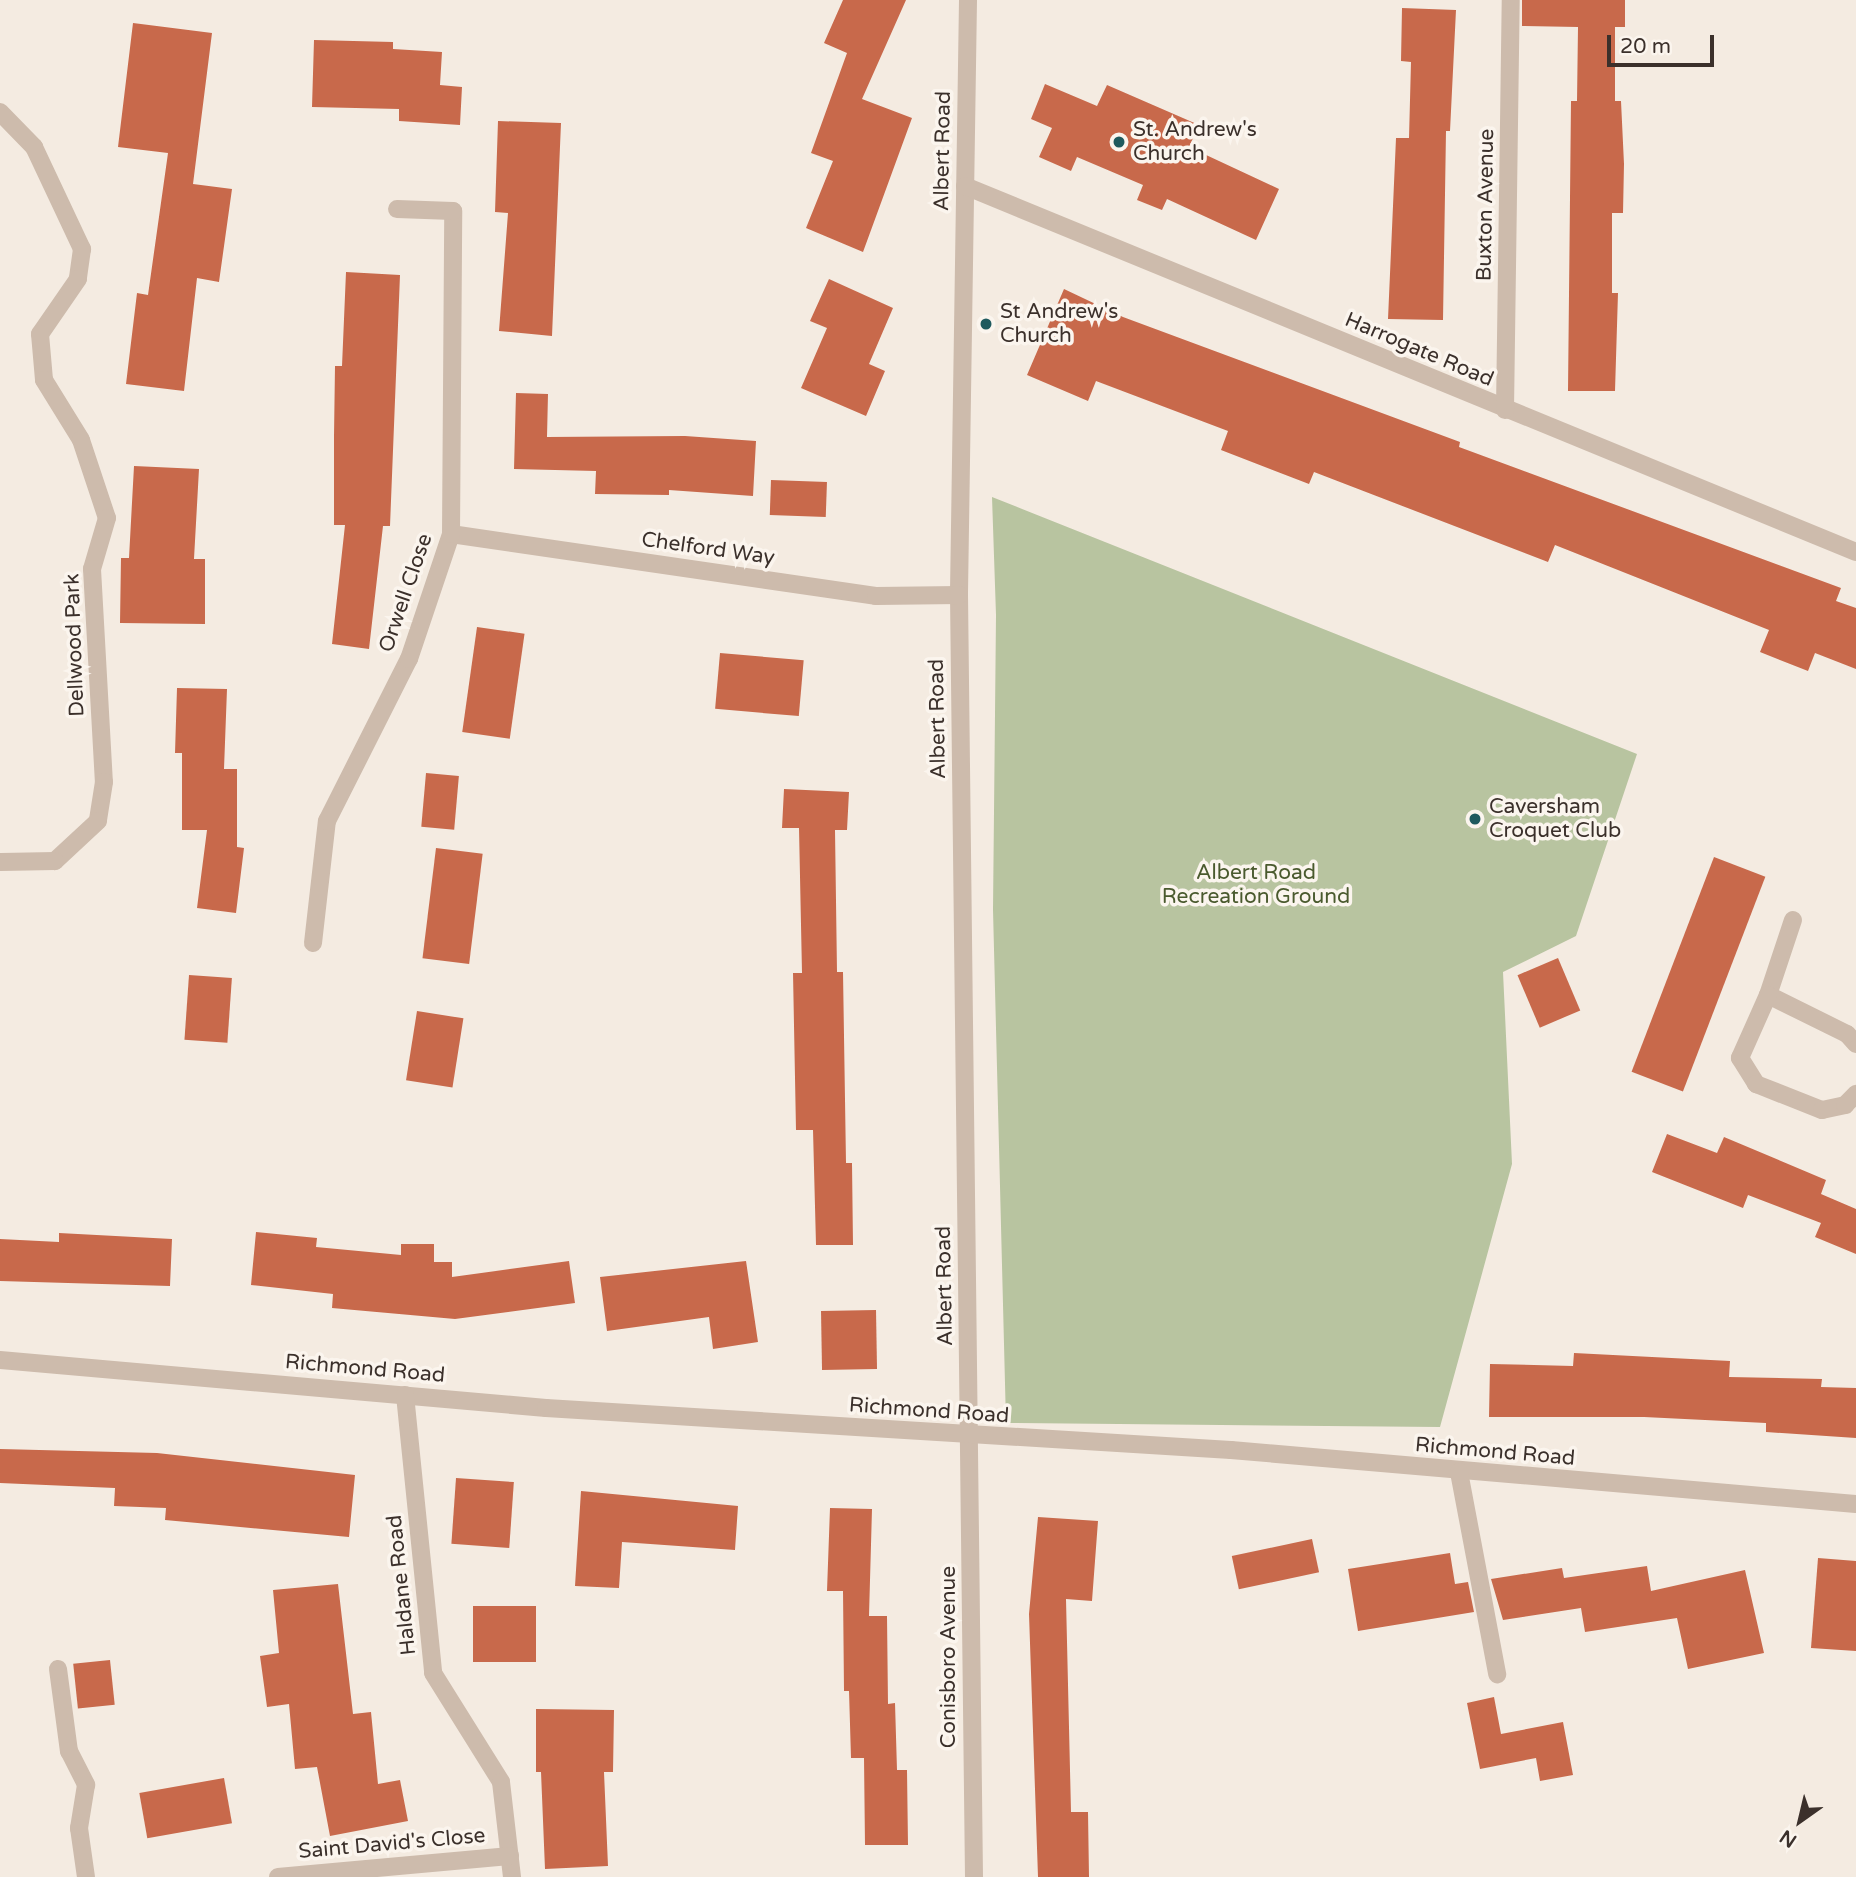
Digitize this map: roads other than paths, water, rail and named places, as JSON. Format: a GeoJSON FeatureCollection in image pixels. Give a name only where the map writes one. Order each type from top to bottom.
{"type":"FeatureCollection","features":[{"type":"Feature","properties":{"kind":"street","name":"Albert Road"},"geometry":{"type":"LineString","coordinates":[[968,0],[959,595],[970,1437]]}},
{"type":"Feature","properties":{"kind":"street","name":"Buxton Avenue"},"geometry":{"type":"LineString","coordinates":[[1505,410],[1511,0]]}},
{"type":"Feature","properties":{"kind":"street","name":"Dellwood Park"},"geometry":{"type":"LineString","coordinates":[[0,112],[33,146],[82,249],[78,279],[40,334],[44,380],[81,440],[107,518],[92,569],[104,782],[98,821],[55,861],[1,862]]}},
{"type":"Feature","properties":{"kind":"street","name":"Harrogate Road"},"geometry":{"type":"LineString","coordinates":[[965,186],[1856,552]]}},
{"type":"Feature","properties":{"kind":"street","name":"Orwell Close"},"geometry":{"type":"LineString","coordinates":[[313,943],[327,821],[409,659],[451,534],[453,211],[397,209]]}},
{"type":"Feature","properties":{"kind":"street","name":"Chelford Way"},"geometry":{"type":"LineString","coordinates":[[451,534],[876,596],[959,595]]}},
{"type":"Feature","properties":{"kind":"street"},"geometry":{"type":"LineString","coordinates":[[1793,920],[1768,995],[1740,1058],[1756,1084],[1822,1110],[1845,1105],[1856,1094]]}},
{"type":"Feature","properties":{"kind":"street"},"geometry":{"type":"LineString","coordinates":[[1768,995],[1847,1034],[1856,1044]]}},
{"type":"Feature","properties":{"kind":"street","name":"Richmond Road"},"geometry":{"type":"LineString","coordinates":[[0,1360],[405,1395],[970,1437],[1231,1450],[1459,1472],[1856,1504]]}},
{"type":"Feature","properties":{"kind":"street","name":"Haldane Road"},"geometry":{"type":"LineString","coordinates":[[405,1395],[433,1673],[501,1782],[512,1877]]}},
{"type":"Feature","properties":{"kind":"street","name":"Conisboro Avenue"},"geometry":{"type":"LineString","coordinates":[[970,1437],[974,1877]]}},
{"type":"Feature","properties":{"kind":"street"},"geometry":{"type":"LineString","coordinates":[[1459,1472],[1497,1674]]}},
{"type":"Feature","properties":{"kind":"street"},"geometry":{"type":"LineString","coordinates":[[58,1669],[69,1751],[86,1785],[79,1828],[86,1877]]}},
{"type":"Feature","properties":{"kind":"street","name":"Saint David's Close"},"geometry":{"type":"LineString","coordinates":[[278,1877],[510,1856]]}},
{"type":"Feature","properties":{"kind":"place","name":"St. Andrew's Church"},"geometry":{"type":"Point","coordinates":[1119,142]}},
{"type":"Feature","properties":{"kind":"place","name":"St Andrew's Church"},"geometry":{"type":"Point","coordinates":[986,324]}},
{"type":"Feature","properties":{"kind":"place","name":"Caversham Croquet Club"},"geometry":{"type":"Point","coordinates":[1475,819]}},
{"type":"Feature","properties":{"kind":"park label","name":"Albert Road Recreation Ground"},"geometry":{"type":"Point","coordinates":[1256,885]}}]}
